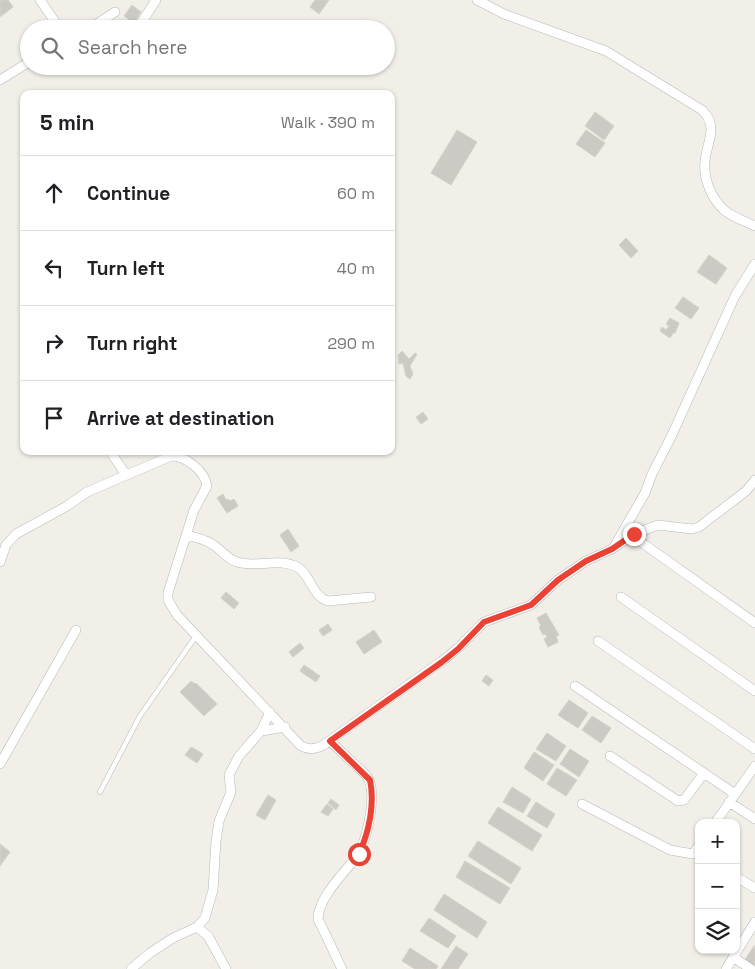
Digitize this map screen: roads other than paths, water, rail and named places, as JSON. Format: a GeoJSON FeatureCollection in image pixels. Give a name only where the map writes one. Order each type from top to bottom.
{"type":"FeatureCollection","features":[{"type":"Feature","properties":{"kind":"street"},"geometry":{"type":"LineString","coordinates":[[40,0],[54,20]]}},
{"type":"Feature","properties":{"kind":"street"},"geometry":{"type":"LineString","coordinates":[[143,20],[156,0]]}},
{"type":"Feature","properties":{"kind":"street"},"geometry":{"type":"LineString","coordinates":[[477,0],[504,14],[606,51],[702,110],[709,117],[711,133],[704,162],[707,185],[714,198],[724,210],[755,226]]}},
{"type":"Feature","properties":{"kind":"street"},"geometry":{"type":"LineString","coordinates":[[103,20],[115,12]]}},
{"type":"Feature","properties":{"kind":"street"},"geometry":{"type":"LineString","coordinates":[[0,80],[20,68]]}},
{"type":"Feature","properties":{"kind":"street"},"geometry":{"type":"LineString","coordinates":[[612,549],[644,493],[735,296],[755,264]]}},
{"type":"Feature","properties":{"kind":"street"},"geometry":{"type":"LineString","coordinates":[[113,455],[126,475]]}},
{"type":"Feature","properties":{"kind":"street"},"geometry":{"type":"LineString","coordinates":[[0,562],[6,546],[16,534],[67,506],[87,492],[170,456],[179,456],[193,465],[207,483],[207,486],[194,510],[168,594],[168,600],[177,616],[285,727],[301,746],[308,750],[322,746],[330,741],[442,662],[458,649],[484,622],[531,605],[558,580],[586,561],[612,549],[634,534],[658,525],[692,529],[699,527],[746,491],[755,480]]}},
{"type":"Feature","properties":{"kind":"street"},"geometry":{"type":"LineString","coordinates":[[186,535],[204,539],[228,558],[239,563],[274,562],[295,566],[304,572],[322,599],[328,601],[371,598]]}},
{"type":"Feature","properties":{"kind":"street"},"geometry":{"type":"LineString","coordinates":[[641,542],[755,623]]}},
{"type":"Feature","properties":{"kind":"street"},"geometry":{"type":"LineString","coordinates":[[621,597],[755,691]]}},
{"type":"Feature","properties":{"kind":"street"},"geometry":{"type":"LineString","coordinates":[[0,764],[76,630]]}},
{"type":"Feature","properties":{"kind":"street"},"geometry":{"type":"LineString","coordinates":[[598,641],[755,749]]}},
{"type":"Feature","properties":{"kind":"street"},"geometry":{"type":"LineString","coordinates":[[575,686],[735,794]]}},
{"type":"Feature","properties":{"kind":"street"},"geometry":{"type":"LineString","coordinates":[[132,969],[159,946],[197,927],[205,918],[211,898],[219,821],[231,792],[229,775],[239,756],[261,731],[270,712]]}},
{"type":"Feature","properties":{"kind":"street"},"geometry":{"type":"LineString","coordinates":[[261,731],[285,727]]}},
{"type":"Feature","properties":{"kind":"street"},"geometry":{"type":"LineString","coordinates":[[330,741],[366,775],[371,785],[370,818],[368,832],[363,845],[359,854],[323,900],[318,913],[318,919],[342,969]]}},
{"type":"Feature","properties":{"kind":"street"},"geometry":{"type":"LineString","coordinates":[[610,756],[678,801],[684,800],[704,773]]}},
{"type":"Feature","properties":{"kind":"street"},"geometry":{"type":"LineString","coordinates":[[718,819],[755,766]]}},
{"type":"Feature","properties":{"kind":"street"},"geometry":{"type":"LineString","coordinates":[[729,802],[755,819]]}},
{"type":"Feature","properties":{"kind":"street"},"geometry":{"type":"LineString","coordinates":[[582,804],[670,850],[695,855]]}},
{"type":"Feature","properties":{"kind":"street"},"geometry":{"type":"LineString","coordinates":[[740,879],[755,888]]}},
{"type":"Feature","properties":{"kind":"street"},"geometry":{"type":"LineString","coordinates":[[726,969],[755,922]]}},
{"type":"Feature","properties":{"kind":"street"},"geometry":{"type":"LineString","coordinates":[[197,927],[208,936],[226,969]]}},
{"type":"Feature","properties":{"kind":"street"},"geometry":{"type":"LineString","coordinates":[[733,957],[751,969]]}},
{"type":"Feature","properties":{"kind":"lane"},"geometry":{"type":"LineString","coordinates":[[100,792],[140,716],[196,636]]}}]}
